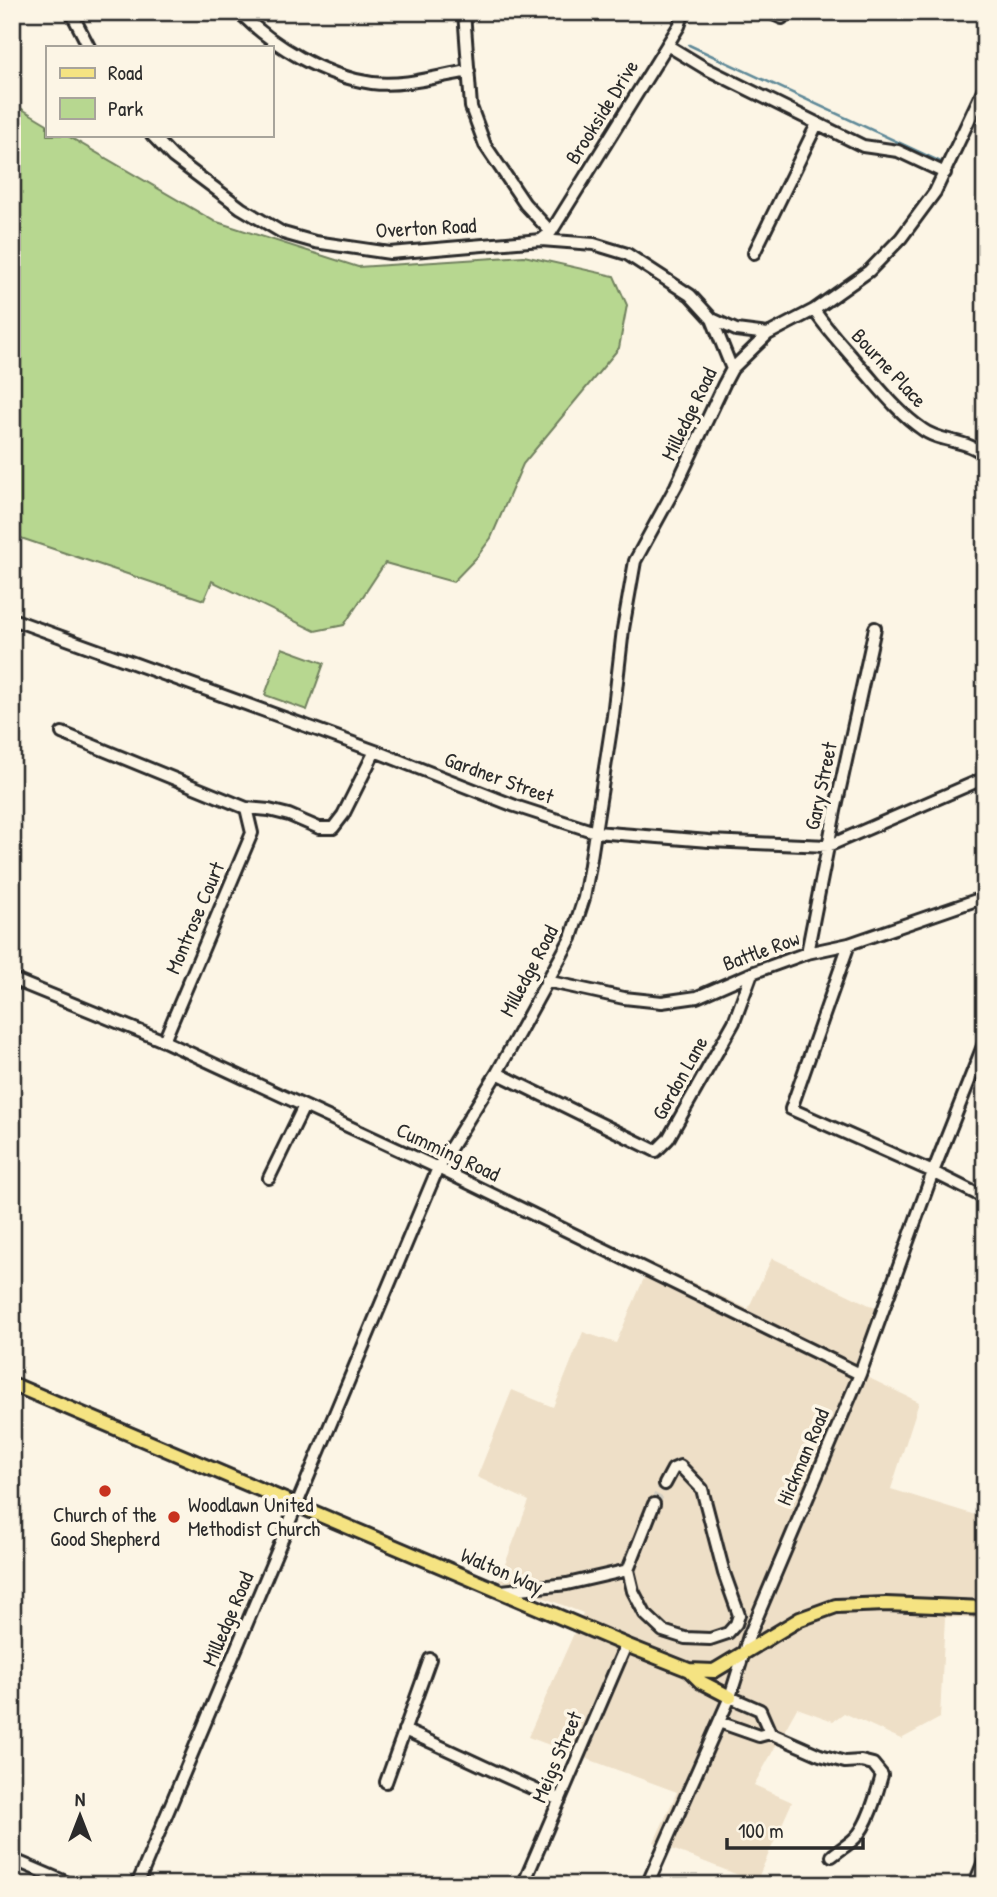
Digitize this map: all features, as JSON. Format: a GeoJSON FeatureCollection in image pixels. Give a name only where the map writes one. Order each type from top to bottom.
{"type":"FeatureCollection","features":[{"type":"Feature","properties":{"kind":"main road","name":"Walton Way"},"geometry":{"type":"LineString","coordinates":[[12,1384],[689,1670],[714,1671],[800,1619],[836,1606],[886,1604],[985,1608]]}},
{"type":"Feature","properties":{"kind":"main road"},"geometry":{"type":"LineString","coordinates":[[689,1670],[701,1682],[730,1697]]}},
{"type":"Feature","properties":{"kind":"street"},"geometry":{"type":"LineString","coordinates":[[71,12],[88,46]]}},
{"type":"Feature","properties":{"kind":"street"},"geometry":{"type":"LineString","coordinates":[[239,12],[272,40],[306,60],[344,76],[373,83],[402,83],[469,71]]}},
{"type":"Feature","properties":{"kind":"street"},"geometry":{"type":"LineString","coordinates":[[464,12],[471,107],[485,145],[526,204],[551,232]]}},
{"type":"Feature","properties":{"kind":"street","name":"Brookside Drive"},"geometry":{"type":"LineString","coordinates":[[541,240],[551,232],[667,45],[684,12]]}},
{"type":"Feature","properties":{"kind":"street"},"geometry":{"type":"LineString","coordinates":[[769,12],[782,18]]}},
{"type":"Feature","properties":{"kind":"street"},"geometry":{"type":"LineString","coordinates":[[667,45],[705,68],[863,146],[898,152],[944,173]]}},
{"type":"Feature","properties":{"kind":"street","name":"Milledge Road"},"geometry":{"type":"LineString","coordinates":[[137,1885],[438,1168],[497,1073],[571,938],[584,898],[614,716],[623,629],[635,561],[676,486],[732,369],[768,334],[814,310],[869,271],[901,239],[935,192],[980,108],[985,86]]}},
{"type":"Feature","properties":{"kind":"street"},"geometry":{"type":"LineString","coordinates":[[754,253],[817,124]]}},
{"type":"Feature","properties":{"kind":"street","name":"Overton Road"},"geometry":{"type":"LineString","coordinates":[[153,136],[173,157],[241,208],[284,233],[315,242],[390,253],[541,240],[594,244],[626,254],[690,295],[712,319],[732,369]]}},
{"type":"Feature","properties":{"kind":"street","name":"Bourne Place"},"geometry":{"type":"LineString","coordinates":[[814,310],[830,334],[892,403],[923,430],[943,440],[968,445],[985,456]]}},
{"type":"Feature","properties":{"kind":"street","name":"Overton Road"},"geometry":{"type":"LineString","coordinates":[[712,319],[736,330],[768,334]]}},
{"type":"Feature","properties":{"kind":"street","name":"Gardner Street"},"geometry":{"type":"LineString","coordinates":[[12,619],[375,751],[490,797],[595,832],[709,841],[828,846],[985,778]]}},
{"type":"Feature","properties":{"kind":"street","name":"Gary Street"},"geometry":{"type":"LineString","coordinates":[[807,953],[875,628]]}},
{"type":"Feature","properties":{"kind":"street"},"geometry":{"type":"LineString","coordinates":[[62,733],[246,808],[289,815],[319,828],[333,828],[375,751]]}},
{"type":"Feature","properties":{"kind":"street","name":"Montrose Court"},"geometry":{"type":"LineString","coordinates":[[164,1041],[252,833],[246,808]]}},
{"type":"Feature","properties":{"kind":"street","name":"Battle Row"},"geometry":{"type":"LineString","coordinates":[[546,981],[624,998],[662,1002],[697,997],[807,953],[849,944],[985,897]]}},
{"type":"Feature","properties":{"kind":"street"},"geometry":{"type":"LineString","coordinates":[[849,944],[791,1109],[985,1198]]}},
{"type":"Feature","properties":{"kind":"street","name":"Gordon Lane"},"geometry":{"type":"LineString","coordinates":[[497,1073],[656,1151],[668,1139],[734,1022],[752,973]]}},
{"type":"Feature","properties":{"kind":"street","name":"Cumming Road"},"geometry":{"type":"LineString","coordinates":[[12,979],[164,1041],[438,1168],[860,1374]]}},
{"type":"Feature","properties":{"kind":"street","name":"Hickman Road"},"geometry":{"type":"LineString","coordinates":[[647,1885],[730,1697],[749,1636],[860,1374],[933,1172],[985,1041]]}},
{"type":"Feature","properties":{"kind":"street"},"geometry":{"type":"LineString","coordinates":[[269,1178],[304,1106]]}},
{"type":"Feature","properties":{"kind":"street"},"geometry":{"type":"LineString","coordinates":[[654,1504],[628,1570],[633,1591],[645,1614],[663,1632],[685,1638],[710,1639],[728,1633],[736,1624],[739,1615],[724,1573],[702,1489],[680,1466],[673,1469],[665,1484]]}},
{"type":"Feature","properties":{"kind":"street"},"geometry":{"type":"LineString","coordinates":[[501,1591],[567,1584],[628,1570]]}},
{"type":"Feature","properties":{"kind":"street"},"geometry":{"type":"LineString","coordinates":[[736,1624],[749,1636]]}},
{"type":"Feature","properties":{"kind":"street","name":"Meigs Street"},"geometry":{"type":"LineString","coordinates":[[523,1885],[626,1645]]}},
{"type":"Feature","properties":{"kind":"street"},"geometry":{"type":"LineString","coordinates":[[386,1782],[430,1659]]}},
{"type":"Feature","properties":{"kind":"street"},"geometry":{"type":"LineString","coordinates":[[730,1697],[760,1710],[770,1732],[820,1755],[845,1762],[861,1761],[873,1764],[882,1775],[857,1837],[832,1856]]}},
{"type":"Feature","properties":{"kind":"street"},"geometry":{"type":"LineString","coordinates":[[719,1722],[759,1736],[770,1732]]}},
{"type":"Feature","properties":{"kind":"street"},"geometry":{"type":"LineString","coordinates":[[404,1730],[508,1780],[560,1800]]}},
{"type":"Feature","properties":{"kind":"street"},"geometry":{"type":"LineString","coordinates":[[12,1859],[73,1885]]}},
{"type":"Feature","properties":{"kind":"street"},"geometry":{"type":"LineString","coordinates":[[974,1885],[985,1859]]}},
{"type":"Feature","properties":{"kind":"shaded area"},"geometry":{"type":"Polygon","coordinates":[[[772,1258],[888,1314],[867,1377],[919,1402],[891,1489],[985,1518],[985,1619],[945,1617],[940,1718],[901,1739],[844,1713],[833,1721],[797,1708],[754,1785],[792,1802],[756,1882],[654,1842],[677,1792],[528,1737],[583,1613],[499,1580],[529,1501],[477,1477],[512,1390],[553,1407],[583,1332],[616,1343],[651,1262],[748,1309],[772,1258]]]}},
{"type":"Feature","properties":{"kind":"green space"},"geometry":{"type":"Polygon","coordinates":[[[12,103],[46,123],[46,136],[68,136],[214,221],[358,267],[524,256],[614,276],[627,305],[619,348],[523,464],[491,538],[476,558],[453,582],[385,563],[344,625],[315,631],[212,581],[204,600],[12,535],[12,103]]]}},
{"type":"Feature","properties":{"kind":"green space"},"geometry":{"type":"Polygon","coordinates":[[[282,648],[324,663],[307,710],[265,695],[282,648]]]}},
{"type":"Feature","properties":{"kind":"waterway"},"geometry":{"type":"LineString","coordinates":[[689,45],[945,164]]}},
{"type":"Feature","properties":{"kind":"tunnel"},"geometry":{"type":"LineString","coordinates":[[654,1504],[665,1484]]}},
{"type":"Feature","properties":{"kind":"place","name":"Church of the Good Shepherd"},"geometry":{"type":"Point","coordinates":[105,1491]}},
{"type":"Feature","properties":{"kind":"place","name":"Woodlawn United Methodist Church"},"geometry":{"type":"Point","coordinates":[174,1517]}}]}
